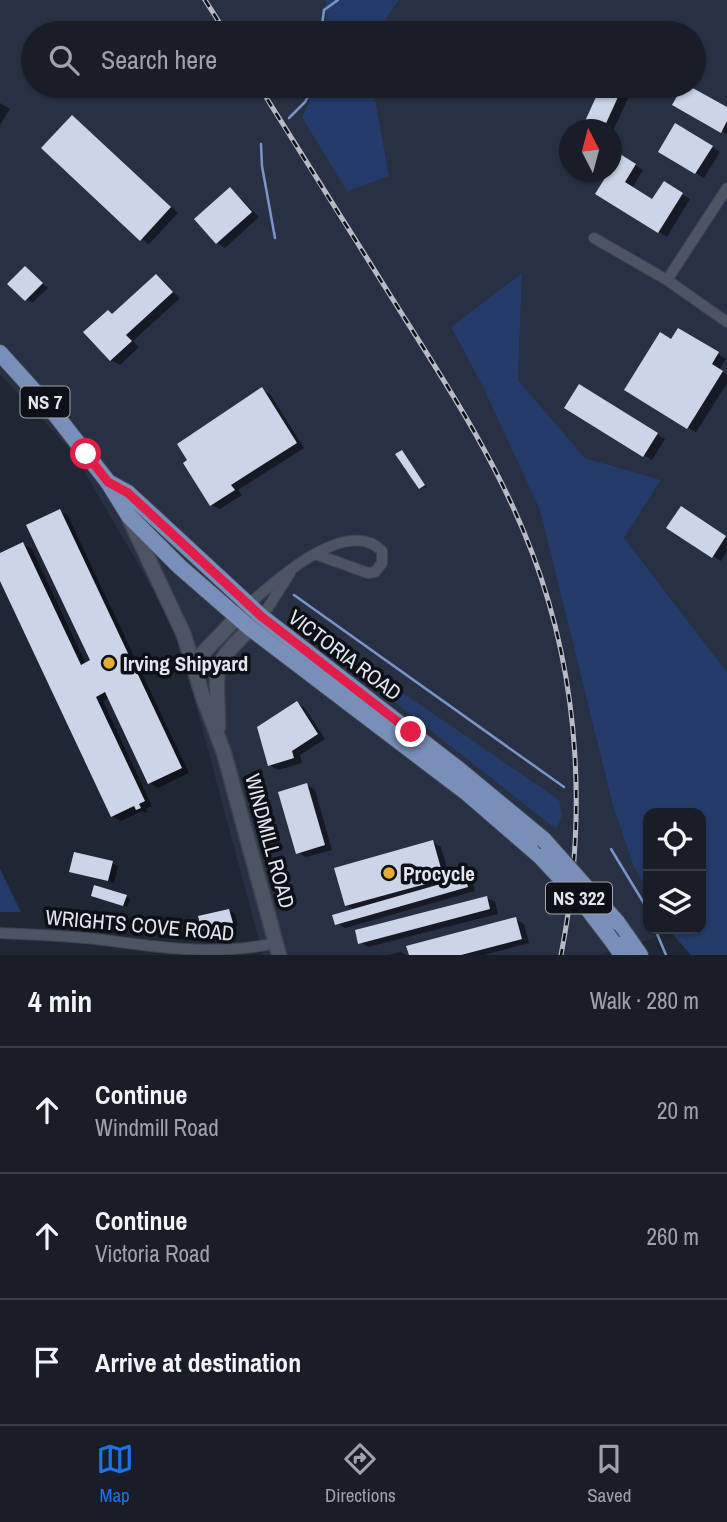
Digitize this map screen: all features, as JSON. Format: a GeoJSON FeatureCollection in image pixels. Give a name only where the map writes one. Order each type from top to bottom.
{"type":"FeatureCollection","features":[{"type":"Feature","properties":{"kind":"main road","name":"WINDMILL ROAD"},"geometry":{"type":"LineString","coordinates":[[0,353],[55,414],[108,482],[129,516],[170,601],[218,738],[277,949]]}},
{"type":"Feature","properties":{"kind":"main road","name":"VICTORIA ROAD"},"geometry":{"type":"LineString","coordinates":[[108,482],[128,493],[249,617],[448,761],[544,840],[617,922],[640,955]]}},
{"type":"Feature","properties":{"kind":"main road","name":"VICTORIA ROAD"},"geometry":{"type":"LineString","coordinates":[[129,516],[541,857],[581,900],[617,948]]}},
{"type":"Feature","properties":{"kind":"main road","name":"WINDMILL ROAD"},"geometry":{"type":"LineString","coordinates":[[218,738],[215,686],[217,666],[249,617]]}},
{"type":"Feature","properties":{"kind":"main road"},"geometry":{"type":"LineString","coordinates":[[195,668],[202,654],[249,617]]}},
{"type":"Feature","properties":{"kind":"street"},"geometry":{"type":"LineString","coordinates":[[667,280],[727,188]]}},
{"type":"Feature","properties":{"kind":"street"},"geometry":{"type":"LineString","coordinates":[[594,238],[667,280],[727,322]]}},
{"type":"Feature","properties":{"kind":"street"},"geometry":{"type":"LineString","coordinates":[[249,617],[292,570],[315,554],[348,540],[365,540],[382,551],[382,563],[375,572],[368,573],[315,554]]}},
{"type":"Feature","properties":{"kind":"street"},"geometry":{"type":"LineString","coordinates":[[249,617],[292,570]]}},
{"type":"Feature","properties":{"kind":"street","name":"WRIGHTS COVE ROAD"},"geometry":{"type":"LineString","coordinates":[[0,933],[64,936],[218,955],[277,949]]}},
{"type":"Feature","properties":{"kind":"shaded area"},"geometry":{"type":"Polygon","coordinates":[[[0,0],[326,0],[326,21],[21,21],[21,98],[311,98],[302,117],[389,175],[375,98],[706,98],[706,21],[384,21],[399,0],[727,0],[727,672],[624,538],[661,480],[585,458],[518,380],[522,274],[451,327],[483,387],[540,510],[613,806],[633,865],[643,883],[643,934],[667,934],[599,955],[263,955],[175,627],[73,452],[0,374],[0,0]]]}},
{"type":"Feature","properties":{"kind":"shaded area"},"geometry":{"type":"Polygon","coordinates":[[[326,0],[399,0],[384,21],[326,21],[326,0]]]}},
{"type":"Feature","properties":{"kind":"shaded area"},"geometry":{"type":"Polygon","coordinates":[[[311,98],[375,98],[389,176],[347,191],[302,117],[311,98]]]}},
{"type":"Feature","properties":{"kind":"shaded area"},"geometry":{"type":"Polygon","coordinates":[[[522,273],[518,380],[585,458],[661,480],[624,538],[727,672],[727,955],[691,955],[672,934],[706,934],[706,808],[643,808],[643,883],[633,865],[613,806],[540,510],[483,387],[451,327],[522,273]]]}},
{"type":"Feature","properties":{"kind":"shaded area"},"geometry":{"type":"Polygon","coordinates":[[[355,660],[559,800],[562,816],[556,829],[363,677],[355,660]]]}},
{"type":"Feature","properties":{"kind":"shaded area"},"geometry":{"type":"Polygon","coordinates":[[[0,869],[21,912],[0,912],[0,869]]]}},
{"type":"Feature","properties":{"kind":"building"},"geometry":{"type":"Polygon","coordinates":[[[706,95],[727,107],[727,121],[721,133],[672,105],[676,98],[706,98],[706,95]]]}},
{"type":"Feature","properties":{"kind":"building"},"geometry":{"type":"Polygon","coordinates":[[[596,98],[618,98],[608,119],[586,119],[596,98]]]}},
{"type":"Feature","properties":{"kind":"building"},"geometry":{"type":"Polygon","coordinates":[[[72,115],[171,207],[140,241],[41,148],[72,115]]]}},
{"type":"Feature","properties":{"kind":"building"},"geometry":{"type":"Polygon","coordinates":[[[675,123],[713,146],[695,174],[658,152],[675,123]]]}},
{"type":"Feature","properties":{"kind":"building"},"geometry":{"type":"Polygon","coordinates":[[[622,155],[636,164],[625,182],[652,199],[664,181],[683,193],[658,233],[595,194],[602,182],[622,182],[622,155]]]}},
{"type":"Feature","properties":{"kind":"building"},"geometry":{"type":"Polygon","coordinates":[[[230,187],[252,212],[216,244],[194,219],[230,187]]]}},
{"type":"Feature","properties":{"kind":"building"},"geometry":{"type":"Polygon","coordinates":[[[25,266],[43,283],[25,301],[7,284],[25,266]]]}},
{"type":"Feature","properties":{"kind":"building"},"geometry":{"type":"Polygon","coordinates":[[[156,274],[173,292],[126,335],[132,341],[110,361],[83,332],[108,310],[112,314],[156,274]]]}},
{"type":"Feature","properties":{"kind":"building"},"geometry":{"type":"Polygon","coordinates":[[[678,328],[719,352],[712,364],[723,371],[687,429],[624,390],[660,332],[671,339],[678,328]]]}},
{"type":"Feature","properties":{"kind":"building"},"geometry":{"type":"Polygon","coordinates":[[[579,384],[658,433],[643,457],[564,408],[579,384]]]}},
{"type":"Feature","properties":{"kind":"building"},"geometry":{"type":"Polygon","coordinates":[[[262,387],[297,443],[231,485],[235,490],[210,506],[183,463],[187,460],[177,444],[262,387]]]}},
{"type":"Feature","properties":{"kind":"building"},"geometry":{"type":"Polygon","coordinates":[[[402,450],[425,485],[419,489],[395,454],[402,450]]]}},
{"type":"Feature","properties":{"kind":"building"},"geometry":{"type":"Polygon","coordinates":[[[681,506],[726,536],[712,558],[666,528],[681,506]]]}},
{"type":"Feature","properties":{"kind":"building","name":"Irving Shipyard"},"geometry":{"type":"Polygon","coordinates":[[[60,509],[182,768],[148,784],[105,692],[96,697],[145,801],[139,804],[141,808],[136,810],[134,806],[111,817],[0,581],[0,553],[23,542],[81,665],[90,660],[26,525],[60,509]]]}},
{"type":"Feature","properties":{"kind":"building"},"geometry":{"type":"Polygon","coordinates":[[[297,701],[318,734],[292,751],[294,758],[268,766],[257,727],[297,701]]]}},
{"type":"Feature","properties":{"kind":"building"},"geometry":{"type":"Polygon","coordinates":[[[307,783],[325,845],[296,854],[278,792],[307,783]]]}},
{"type":"Feature","properties":{"kind":"building","name":"Procycle"},"geometry":{"type":"Polygon","coordinates":[[[433,840],[444,879],[345,906],[334,868],[433,840]]]}},
{"type":"Feature","properties":{"kind":"building"},"geometry":{"type":"Polygon","coordinates":[[[74,852],[113,861],[108,881],[69,872],[74,852]]]}},
{"type":"Feature","properties":{"kind":"building"},"geometry":{"type":"Polygon","coordinates":[[[465,877],[468,887],[335,925],[332,915],[465,877]]]}},
{"type":"Feature","properties":{"kind":"building"},"geometry":{"type":"Polygon","coordinates":[[[94,885],[127,895],[123,906],[91,896],[94,885]]]}},
{"type":"Feature","properties":{"kind":"building"},"geometry":{"type":"Polygon","coordinates":[[[487,896],[490,909],[358,944],[355,930],[487,896]]]}},
{"type":"Feature","properties":{"kind":"building"},"geometry":{"type":"Polygon","coordinates":[[[229,909],[233,923],[202,931],[198,916],[229,909]]]}},
{"type":"Feature","properties":{"kind":"building"},"geometry":{"type":"Polygon","coordinates":[[[516,917],[522,939],[461,955],[409,955],[406,946],[516,917]]]}},
{"type":"Feature","properties":{"kind":"waterway"},"geometry":{"type":"LineString","coordinates":[[323,21],[324,10],[338,0]]}},
{"type":"Feature","properties":{"kind":"waterway"},"geometry":{"type":"LineString","coordinates":[[289,118],[307,98]]}},
{"type":"Feature","properties":{"kind":"waterway"},"geometry":{"type":"LineString","coordinates":[[261,144],[262,166],[275,238]]}},
{"type":"Feature","properties":{"kind":"waterway"},"geometry":{"type":"LineString","coordinates":[[294,595],[564,787]]}},
{"type":"Feature","properties":{"kind":"waterway"},"geometry":{"type":"LineString","coordinates":[[611,849],[643,902]]}},
{"type":"Feature","properties":{"kind":"waterway"},"geometry":{"type":"LineString","coordinates":[[657,934],[666,955]]}},
{"type":"Feature","properties":{"kind":"railway"},"geometry":{"type":"LineString","coordinates":[[205,0],[218,21]]}},
{"type":"Feature","properties":{"kind":"railway"},"geometry":{"type":"LineString","coordinates":[[267,98],[457,401],[506,492],[533,555],[549,603],[561,653],[575,753],[574,854],[561,955]]}},
{"type":"Feature","properties":{"kind":"place","name":"Irving Shipyard"},"geometry":{"type":"Point","coordinates":[109,663]}},
{"type":"Feature","properties":{"kind":"place","name":"Procycle"},"geometry":{"type":"Point","coordinates":[389,873]}},
{"type":"Feature","properties":{"kind":"route"},"geometry":{"type":"LineString","coordinates":[[86,454],[108,482],[128,493],[158,525],[248,605],[411,732]]}}]}
